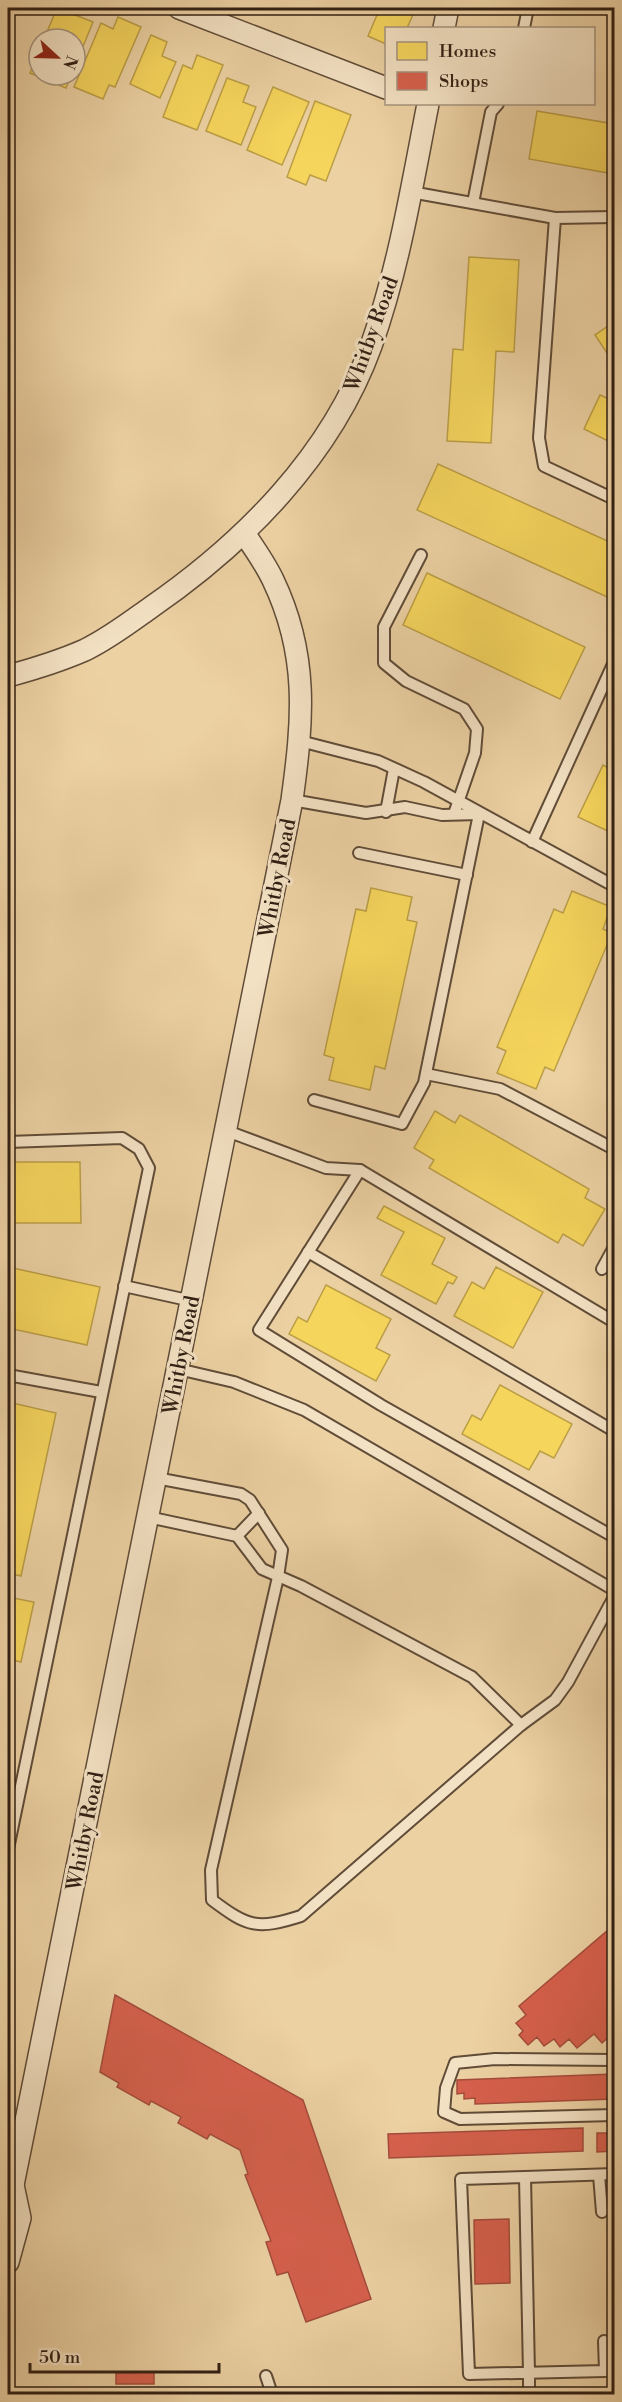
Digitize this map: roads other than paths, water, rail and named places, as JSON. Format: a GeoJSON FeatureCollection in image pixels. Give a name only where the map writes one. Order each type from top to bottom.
{"type":"FeatureCollection","features":[{"type":"Feature","properties":{"kind":"street"},"geometry":{"type":"LineString","coordinates":[[179,8],[385,87]]}},
{"type":"Feature","properties":{"kind":"street"},"geometry":{"type":"LineString","coordinates":[[444,27],[448,8]]}},
{"type":"Feature","properties":{"kind":"street","name":"Whitby Road"},"geometry":{"type":"LineString","coordinates":[[8,676],[86,649],[117,631],[181,586],[244,533],[290,483],[325,435],[348,397],[371,347],[395,268],[428,105]]}},
{"type":"Feature","properties":{"kind":"street","name":"Whitby Road"},"geometry":{"type":"LineString","coordinates":[[8,2262],[20,2218],[10,2189],[227,1131],[292,800],[300,741],[302,682],[297,648],[289,616],[272,577],[244,533]]}},
{"type":"Feature","properties":{"kind":"lane"},"geometry":{"type":"LineString","coordinates":[[524,27],[528,8]]}},
{"type":"Feature","properties":{"kind":"lane"},"geometry":{"type":"LineString","coordinates":[[473,203],[491,112],[497,105]]}},
{"type":"Feature","properties":{"kind":"lane"},"geometry":{"type":"LineString","coordinates":[[411,192],[555,218],[615,217]]}},
{"type":"Feature","properties":{"kind":"lane"},"geometry":{"type":"LineString","coordinates":[[555,218],[539,438],[544,466],[615,499]]}},
{"type":"Feature","properties":{"kind":"lane"},"geometry":{"type":"LineString","coordinates":[[421,555],[384,627],[384,663],[406,681],[464,709],[477,729],[475,753],[454,814]]}},
{"type":"Feature","properties":{"kind":"lane"},"geometry":{"type":"LineString","coordinates":[[532,842],[615,662]]}},
{"type":"Feature","properties":{"kind":"lane"},"geometry":{"type":"LineString","coordinates":[[300,741],[378,761],[459,801],[479,814],[615,886]]}},
{"type":"Feature","properties":{"kind":"lane"},"geometry":{"type":"LineString","coordinates":[[386,812],[394,769]]}},
{"type":"Feature","properties":{"kind":"lane"},"geometry":{"type":"LineString","coordinates":[[292,800],[366,813],[386,812],[405,807],[442,815],[479,814]]}},
{"type":"Feature","properties":{"kind":"lane"},"geometry":{"type":"LineString","coordinates":[[314,1100],[402,1124],[426,1074],[479,814]]}},
{"type":"Feature","properties":{"kind":"lane"},"geometry":{"type":"LineString","coordinates":[[359,854],[467,875]]}},
{"type":"Feature","properties":{"kind":"lane"},"geometry":{"type":"LineString","coordinates":[[426,1074],[500,1089],[615,1149]]}},
{"type":"Feature","properties":{"kind":"lane"},"geometry":{"type":"LineString","coordinates":[[227,1131],[326,1168],[360,1170],[615,1322]]}},
{"type":"Feature","properties":{"kind":"lane"},"geometry":{"type":"LineString","coordinates":[[8,1142],[122,1138],[139,1149],[149,1168],[8,1849]]}},
{"type":"Feature","properties":{"kind":"lane"},"geometry":{"type":"LineString","coordinates":[[360,1170],[259,1330],[381,1405],[615,1537]]}},
{"type":"Feature","properties":{"kind":"lane"},"geometry":{"type":"LineString","coordinates":[[602,1269],[615,1247]]}},
{"type":"Feature","properties":{"kind":"lane"},"geometry":{"type":"LineString","coordinates":[[308,1252],[615,1431]]}},
{"type":"Feature","properties":{"kind":"lane"},"geometry":{"type":"LineString","coordinates":[[124,1286],[192,1301]]}},
{"type":"Feature","properties":{"kind":"lane"},"geometry":{"type":"LineString","coordinates":[[178,1368],[234,1382],[304,1410],[615,1590]]}},
{"type":"Feature","properties":{"kind":"lane"},"geometry":{"type":"LineString","coordinates":[[8,1375],[101,1392]]}},
{"type":"Feature","properties":{"kind":"lane"},"geometry":{"type":"LineString","coordinates":[[156,1478],[241,1494],[250,1500],[282,1550],[278,1577],[211,1870],[212,1900],[239,1920],[272,1925],[301,1916],[521,1725],[555,1700],[568,1682],[615,1597]]}},
{"type":"Feature","properties":{"kind":"lane"},"geometry":{"type":"LineString","coordinates":[[237,1536],[259,1514]]}},
{"type":"Feature","properties":{"kind":"lane"},"geometry":{"type":"LineString","coordinates":[[148,1517],[237,1536],[262,1569],[301,1586],[472,1677],[521,1725]]}},
{"type":"Feature","properties":{"kind":"lane"},"geometry":{"type":"LineString","coordinates":[[615,2060],[495,2059],[455,2063],[446,2088],[444,2112],[460,2119],[615,2115]]}},
{"type":"Feature","properties":{"kind":"lane"},"geometry":{"type":"LineString","coordinates":[[604,2341],[605,2371],[469,2374],[460,2179],[615,2174]]}},
{"type":"Feature","properties":{"kind":"lane"},"geometry":{"type":"LineString","coordinates":[[599,2175],[602,2212]]}},
{"type":"Feature","properties":{"kind":"lane"},"geometry":{"type":"LineString","coordinates":[[525,2177],[529,2394]]}},
{"type":"Feature","properties":{"kind":"lane"},"geometry":{"type":"LineString","coordinates":[[266,2376],[272,2394]]}}]}
